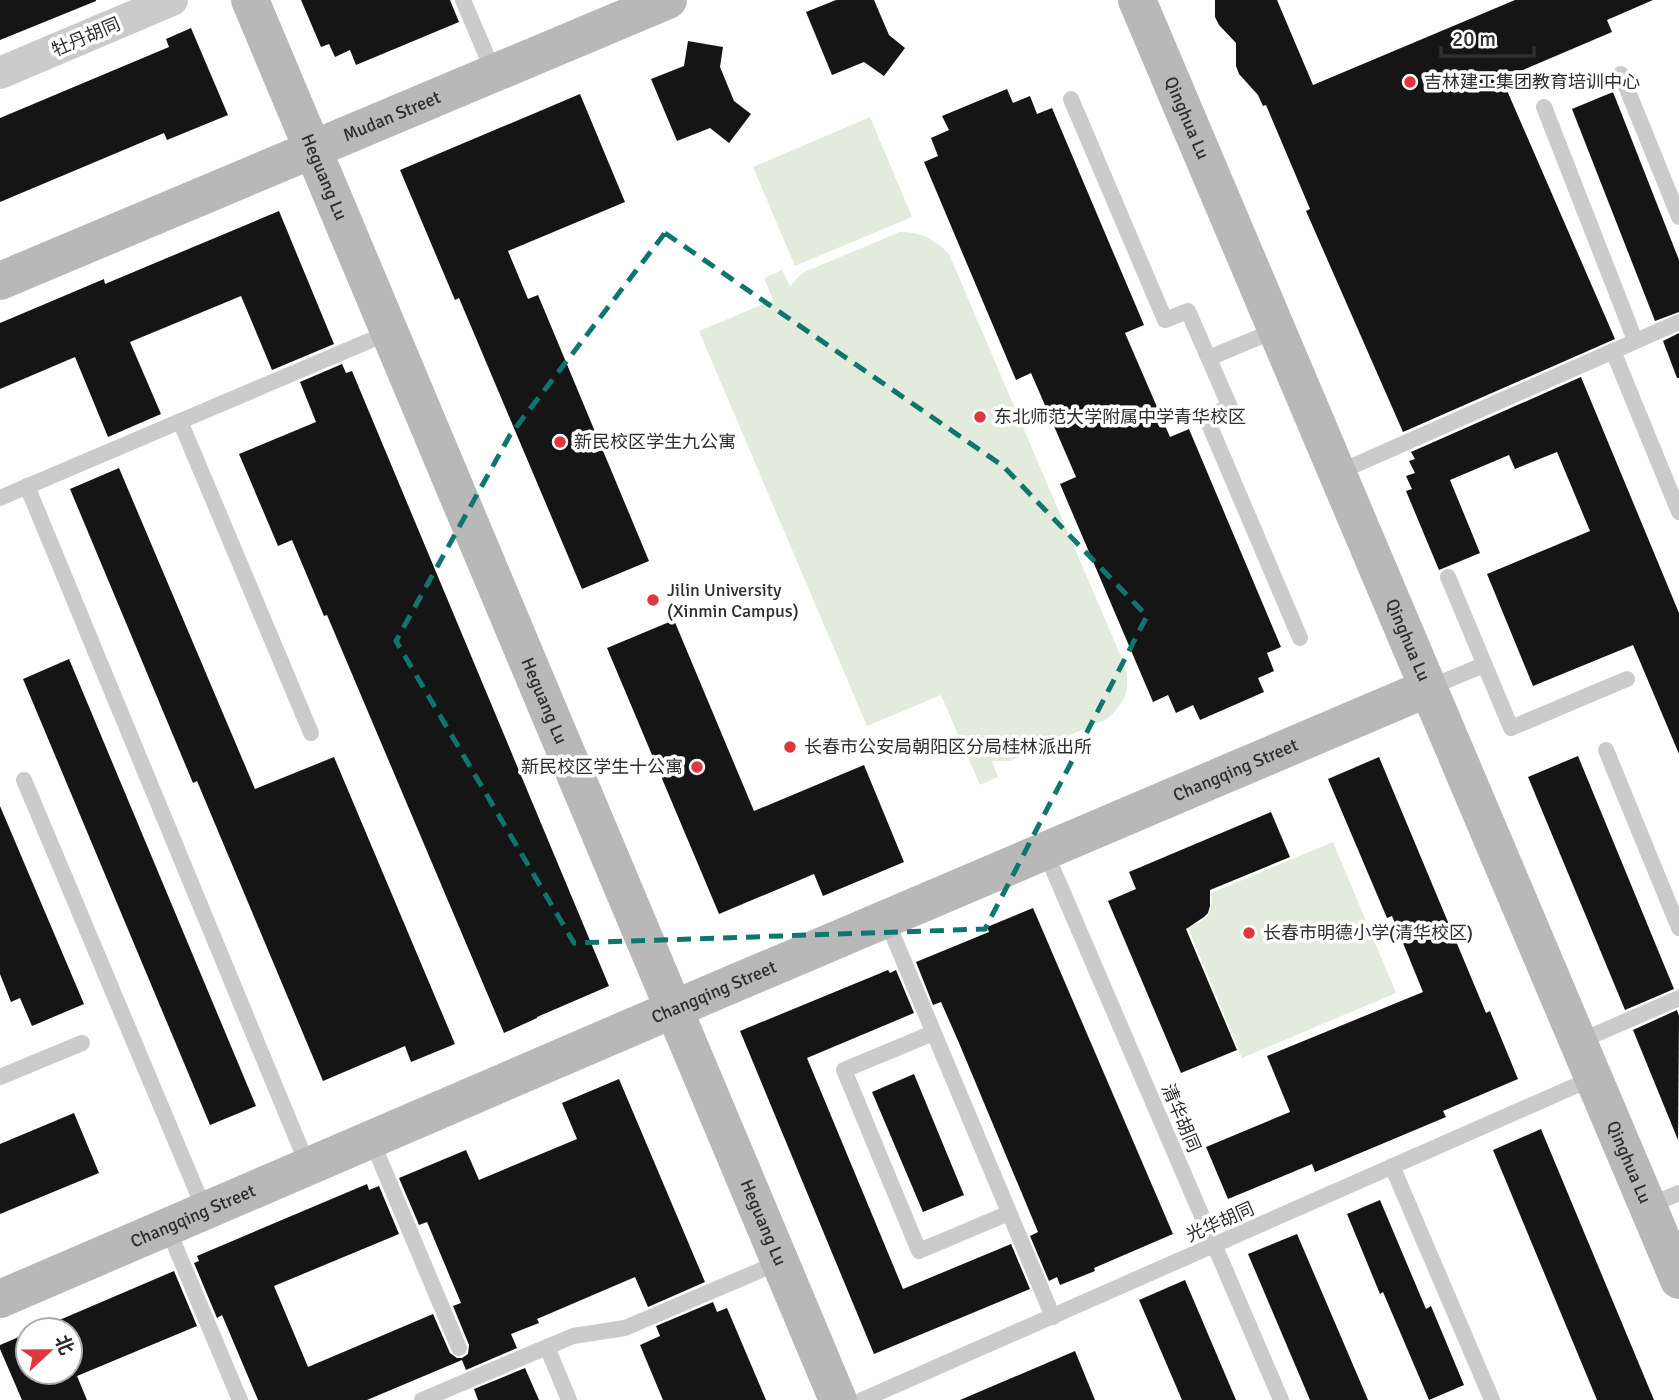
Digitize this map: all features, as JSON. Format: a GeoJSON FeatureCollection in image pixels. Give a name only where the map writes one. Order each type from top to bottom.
{"type":"FeatureCollection","features":[{"type":"Feature","properties":{"kind":"street","name":"牡丹胡同"},"geometry":{"type":"LineString","coordinates":[[0,74],[172,0]]}},
{"type":"Feature","properties":{"kind":"street","name":"Heguang Lu"},"geometry":{"type":"LineString","coordinates":[[250,0],[838,1400]]}},
{"type":"Feature","properties":{"kind":"street","name":"Mudan Street"},"geometry":{"type":"LineString","coordinates":[[0,281],[667,0]]}},
{"type":"Feature","properties":{"kind":"street","name":"Qinghua Lu"},"geometry":{"type":"LineString","coordinates":[[1137,0],[1593,1077],[1663,1200],[1679,1280]]}},
{"type":"Feature","properties":{"kind":"street","name":"Changqing Street"},"geometry":{"type":"LineString","coordinates":[[0,1299],[1428,688]]}},
{"type":"Feature","properties":{"kind":"lane"},"geometry":{"type":"LineString","coordinates":[[463,0],[494,73]]}},
{"type":"Feature","properties":{"kind":"lane"},"geometry":{"type":"LineString","coordinates":[[1621,74],[1679,217]]}},
{"type":"Feature","properties":{"kind":"lane"},"geometry":{"type":"LineString","coordinates":[[1071,99],[1165,320],[1188,311],[1230,407],[1206,417],[1300,638]]}},
{"type":"Feature","properties":{"kind":"lane"},"geometry":{"type":"LineString","coordinates":[[1544,107],[1635,340]]}},
{"type":"Feature","properties":{"kind":"lane"},"geometry":{"type":"LineString","coordinates":[[1337,473],[1679,322]]}},
{"type":"Feature","properties":{"kind":"lane"},"geometry":{"type":"LineString","coordinates":[[1209,358],[1276,330]]}},
{"type":"Feature","properties":{"kind":"lane"},"geometry":{"type":"LineString","coordinates":[[0,498],[390,332]]}},
{"type":"Feature","properties":{"kind":"lane"},"geometry":{"type":"LineString","coordinates":[[1613,351],[1679,512]]}},
{"type":"Feature","properties":{"kind":"lane"},"geometry":{"type":"LineString","coordinates":[[180,421],[311,733]]}},
{"type":"Feature","properties":{"kind":"lane"},"geometry":{"type":"LineString","coordinates":[[27,486],[308,1166]]}},
{"type":"Feature","properties":{"kind":"lane"},"geometry":{"type":"LineString","coordinates":[[1448,577],[1511,728],[1627,679]]}},
{"type":"Feature","properties":{"kind":"lane"},"geometry":{"type":"LineString","coordinates":[[1428,688],[1484,664]]}},
{"type":"Feature","properties":{"kind":"lane"},"geometry":{"type":"LineString","coordinates":[[1606,750],[1679,928]]}},
{"type":"Feature","properties":{"kind":"lane"},"geometry":{"type":"LineString","coordinates":[[24,780],[205,1210]]}},
{"type":"Feature","properties":{"kind":"lane","name":"清华胡同"},"geometry":{"type":"LineString","coordinates":[[1045,851],[1282,1400]]}},
{"type":"Feature","properties":{"kind":"lane"},"geometry":{"type":"LineString","coordinates":[[886,919],[1053,1317]]}},
{"type":"Feature","properties":{"kind":"lane"},"geometry":{"type":"LineString","coordinates":[[1578,1042],[1679,998]]}},
{"type":"Feature","properties":{"kind":"lane"},"geometry":{"type":"LineString","coordinates":[[933,1033],[844,1070],[919,1251],[1009,1213]]}},
{"type":"Feature","properties":{"kind":"lane"},"geometry":{"type":"LineString","coordinates":[[0,1077],[82,1043]]}},
{"type":"Feature","properties":{"kind":"lane","name":"光华胡同"},"geometry":{"type":"LineString","coordinates":[[862,1400],[1593,1077]]}},
{"type":"Feature","properties":{"kind":"lane"},"geometry":{"type":"LineString","coordinates":[[372,1139],[459,1348]]}},
{"type":"Feature","properties":{"kind":"lane"},"geometry":{"type":"LineString","coordinates":[[1392,1166],[1492,1400]]}},
{"type":"Feature","properties":{"kind":"lane"},"geometry":{"type":"LineString","coordinates":[[167,1227],[240,1400]]}},
{"type":"Feature","properties":{"kind":"lane"},"geometry":{"type":"LineString","coordinates":[[422,1400],[458,1393],[573,1336],[625,1328],[780,1262]]}},
{"type":"Feature","properties":{"kind":"lane"},"geometry":{"type":"LineString","coordinates":[[547,1347],[569,1400]]}},
{"type":"Feature","properties":{"kind":"highlighted area"},"geometry":{"type":"Polygon","coordinates":[[[665,233],[1003,466],[1147,616],[985,929],[574,943],[396,641],[510,435],[665,233]]]}},
{"type":"Feature","properties":{"kind":"green space"},"geometry":{"type":"Polygon","coordinates":[[[870,117],[912,217],[795,266],[753,167],[870,117]]]}},
{"type":"Feature","properties":{"kind":"green space"},"geometry":{"type":"Polygon","coordinates":[[[900,232],[927,237],[949,254],[1127,675],[1127,689],[1122,702],[1107,719],[1010,761],[992,761],[998,777],[980,785],[941,695],[867,726],[699,331],[773,300],[764,278],[782,270],[790,286],[802,273],[900,232]]]}},
{"type":"Feature","properties":{"kind":"green space"},"geometry":{"type":"Polygon","coordinates":[[[1333,842],[1396,993],[1242,1058],[1187,925],[1200,922],[1208,915],[1211,893],[1333,842]]]}},
{"type":"Feature","properties":{"kind":"building"},"geometry":{"type":"Polygon","coordinates":[[[0,0],[96,0],[96,1],[0,40],[0,0]]]}},
{"type":"Feature","properties":{"kind":"building"},"geometry":{"type":"Polygon","coordinates":[[[301,0],[450,0],[459,22],[356,65],[350,50],[335,57],[329,44],[321,47],[301,0]]]}},
{"type":"Feature","properties":{"kind":"building"},"geometry":{"type":"Polygon","coordinates":[[[836,0],[874,0],[889,35],[905,48],[884,76],[864,62],[832,75],[806,12],[836,0]]]}},
{"type":"Feature","properties":{"kind":"building"},"geometry":{"type":"Polygon","coordinates":[[[1215,0],[1277,0],[1313,85],[1515,0],[1653,0],[1607,20],[1612,32],[1502,79],[1615,339],[1403,432],[1306,211],[1310,209],[1266,105],[1263,106],[1258,95],[1239,74],[1236,66],[1236,43],[1215,17],[1215,0]]]}},
{"type":"Feature","properties":{"kind":"building"},"geometry":{"type":"Polygon","coordinates":[[[191,28],[228,115],[167,140],[164,133],[0,202],[0,118],[169,47],[166,39],[191,28]]]}},
{"type":"Feature","properties":{"kind":"building"},"geometry":{"type":"Polygon","coordinates":[[[688,41],[723,47],[720,67],[734,101],[751,114],[729,143],[710,128],[677,141],[651,79],[684,66],[688,41]]]}},
{"type":"Feature","properties":{"kind":"building"},"geometry":{"type":"Polygon","coordinates":[[[1007,89],[1013,103],[1030,96],[1037,114],[1052,108],[1144,325],[1125,333],[1170,437],[1189,429],[1281,647],[1267,653],[1274,671],[1258,678],[1264,692],[1200,720],[1193,705],[1176,713],[1168,695],[1153,702],[1060,484],[1076,477],[1031,373],[1016,380],[924,162],[938,156],[931,138],[949,130],[942,116],[1007,89]]]}},
{"type":"Feature","properties":{"kind":"building"},"geometry":{"type":"Polygon","coordinates":[[[1613,92],[1679,260],[1679,312],[1655,321],[1572,109],[1613,92]]]}},
{"type":"Feature","properties":{"kind":"building"},"geometry":{"type":"Polygon","coordinates":[[[580,94],[625,202],[508,251],[528,299],[538,295],[649,561],[582,589],[459,298],[455,300],[400,170],[580,94]]]}},
{"type":"Feature","properties":{"kind":"building"},"geometry":{"type":"Polygon","coordinates":[[[279,211],[334,344],[272,370],[241,296],[130,342],[161,414],[108,437],[75,357],[0,389],[0,323],[104,279],[105,284],[279,211]]]}},
{"type":"Feature","properties":{"kind":"building"},"geometry":{"type":"Polygon","coordinates":[[[1679,333],[1679,378],[1677,378],[1663,341],[1679,333]]]}},
{"type":"Feature","properties":{"kind":"building"},"geometry":{"type":"Polygon","coordinates":[[[342,364],[346,373],[352,371],[609,986],[504,1033],[327,615],[324,616],[292,540],[278,546],[239,454],[316,422],[300,382],[342,364]]]}},
{"type":"Feature","properties":{"kind":"building"},"geometry":{"type":"Polygon","coordinates":[[[1581,377],[1679,613],[1679,754],[1633,645],[1533,686],[1487,574],[1590,531],[1557,452],[1515,469],[1509,455],[1450,480],[1480,553],[1439,570],[1406,491],[1412,489],[1406,476],[1415,473],[1409,461],[1415,459],[1411,452],[1581,377]]]}},
{"type":"Feature","properties":{"kind":"building"},"geometry":{"type":"Polygon","coordinates":[[[119,468],[255,789],[334,757],[455,1044],[411,1062],[405,1046],[323,1081],[197,781],[193,783],[70,489],[119,468]]]}},
{"type":"Feature","properties":{"kind":"building","name":"新民校区学生十公寓"},"geometry":{"type":"Polygon","coordinates":[[[674,620],[754,811],[864,765],[904,862],[823,896],[814,874],[719,914],[607,648],[674,620]]]}},
{"type":"Feature","properties":{"kind":"building"},"geometry":{"type":"Polygon","coordinates":[[[69,659],[256,1106],[210,1125],[23,679],[69,659]]]}},
{"type":"Feature","properties":{"kind":"building"},"geometry":{"type":"Polygon","coordinates":[[[1578,756],[1674,989],[1625,1010],[1528,777],[1578,756]]]}},
{"type":"Feature","properties":{"kind":"building"},"geometry":{"type":"Polygon","coordinates":[[[1379,757],[1486,1013],[1490,1011],[1518,1079],[1443,1111],[1446,1117],[1315,1172],[1312,1164],[1228,1199],[1206,1147],[1290,1112],[1267,1056],[1423,992],[1392,916],[1387,918],[1328,779],[1379,757]]]}},
{"type":"Feature","properties":{"kind":"building"},"geometry":{"type":"Polygon","coordinates":[[[0,806],[84,1004],[32,1026],[20,998],[11,1002],[0,974],[0,806]]]}},
{"type":"Feature","properties":{"kind":"building"},"geometry":{"type":"Polygon","coordinates":[[[1271,812],[1290,857],[1210,890],[1208,913],[1186,929],[1237,1050],[1181,1073],[1108,901],[1136,889],[1129,872],[1271,812]]]}},
{"type":"Feature","properties":{"kind":"building"},"geometry":{"type":"Polygon","coordinates":[[[1033,908],[1173,1234],[1060,1285],[1057,1277],[1049,1281],[1030,1236],[1038,1232],[941,1002],[933,1005],[916,962],[989,932],[987,927],[1033,908]]]}},
{"type":"Feature","properties":{"kind":"building"},"geometry":{"type":"Polygon","coordinates":[[[888,970],[890,973],[896,970],[914,1013],[807,1058],[903,1289],[1011,1244],[1030,1289],[874,1354],[740,1031],[888,970]]]}},
{"type":"Feature","properties":{"kind":"building"},"geometry":{"type":"Polygon","coordinates":[[[1677,1010],[1679,1016],[1678,1140],[1633,1030],[1677,1010]]]}},
{"type":"Feature","properties":{"kind":"building"},"geometry":{"type":"Polygon","coordinates":[[[914,1074],[964,1195],[923,1212],[872,1092],[914,1074]]]}},
{"type":"Feature","properties":{"kind":"building"},"geometry":{"type":"Polygon","coordinates":[[[619,1079],[705,1282],[648,1307],[635,1277],[537,1319],[539,1323],[511,1334],[517,1348],[466,1370],[462,1360],[367,1400],[258,1400],[222,1315],[217,1318],[194,1263],[199,1261],[197,1256],[367,1184],[369,1190],[379,1186],[399,1234],[274,1286],[308,1367],[433,1314],[450,1353],[462,1358],[468,1354],[469,1345],[453,1306],[461,1303],[427,1222],[419,1225],[399,1178],[466,1150],[479,1180],[577,1139],[562,1103],[619,1079]]]}},
{"type":"Feature","properties":{"kind":"building"},"geometry":{"type":"Polygon","coordinates":[[[74,1113],[99,1173],[0,1214],[0,1144],[74,1113]]]}},
{"type":"Feature","properties":{"kind":"building"},"geometry":{"type":"Polygon","coordinates":[[[1541,1129],[1654,1400],[1597,1400],[1493,1150],[1541,1129]]]}},
{"type":"Feature","properties":{"kind":"building"},"geometry":{"type":"Polygon","coordinates":[[[1380,1200],[1426,1309],[1431,1306],[1464,1385],[1429,1400],[1347,1214],[1380,1200]]]}},
{"type":"Feature","properties":{"kind":"building"},"geometry":{"type":"Polygon","coordinates":[[[1297,1234],[1368,1400],[1310,1400],[1248,1254],[1297,1234]]]}},
{"type":"Feature","properties":{"kind":"building"},"geometry":{"type":"Polygon","coordinates":[[[174,1271],[197,1326],[84,1373],[84,1316],[69,1316],[174,1271]]]}},
{"type":"Feature","properties":{"kind":"building"},"geometry":{"type":"Polygon","coordinates":[[[1185,1280],[1236,1400],[1182,1400],[1139,1300],[1185,1280]]]}},
{"type":"Feature","properties":{"kind":"building"},"geometry":{"type":"Polygon","coordinates":[[[713,1302],[717,1312],[727,1308],[766,1400],[663,1400],[640,1345],[660,1336],[656,1326],[713,1302]]]}},
{"type":"Feature","properties":{"kind":"building"},"geometry":{"type":"Polygon","coordinates":[[[14,1339],[14,1381],[0,1349],[0,1345],[14,1339]]]}},
{"type":"Feature","properties":{"kind":"building"},"geometry":{"type":"Polygon","coordinates":[[[1075,1351],[1095,1400],[960,1400],[1075,1351]]]}},
{"type":"Feature","properties":{"kind":"building"},"geometry":{"type":"Polygon","coordinates":[[[525,1368],[539,1400],[478,1400],[474,1389],[525,1368]]]}},
{"type":"Feature","properties":{"kind":"building"},"geometry":{"type":"Polygon","coordinates":[[[16,1386],[81,1386],[87,1400],[22,1400],[16,1386]]]}},
{"type":"Feature","properties":{"kind":"place","name":"吉林建工集团教育培训中心"},"geometry":{"type":"Point","coordinates":[1410,82]}},
{"type":"Feature","properties":{"kind":"place","name":"东北师范大学附属中学青华校区"},"geometry":{"type":"Point","coordinates":[980,417]}},
{"type":"Feature","properties":{"kind":"place","name":"新民校区学生九公寓"},"geometry":{"type":"Point","coordinates":[560,442]}},
{"type":"Feature","properties":{"kind":"place","name":"Jilin University (Xinmin Campus)"},"geometry":{"type":"Point","coordinates":[653,600]}},
{"type":"Feature","properties":{"kind":"place","name":"长春市公安局朝阳区分局桂林派出所"},"geometry":{"type":"Point","coordinates":[790,747]}},
{"type":"Feature","properties":{"kind":"place","name":"新民校区学生十公寓"},"geometry":{"type":"Point","coordinates":[697,767]}},
{"type":"Feature","properties":{"kind":"place","name":"长春市明德小学(清华校区)"},"geometry":{"type":"Point","coordinates":[1249,933]}}]}
